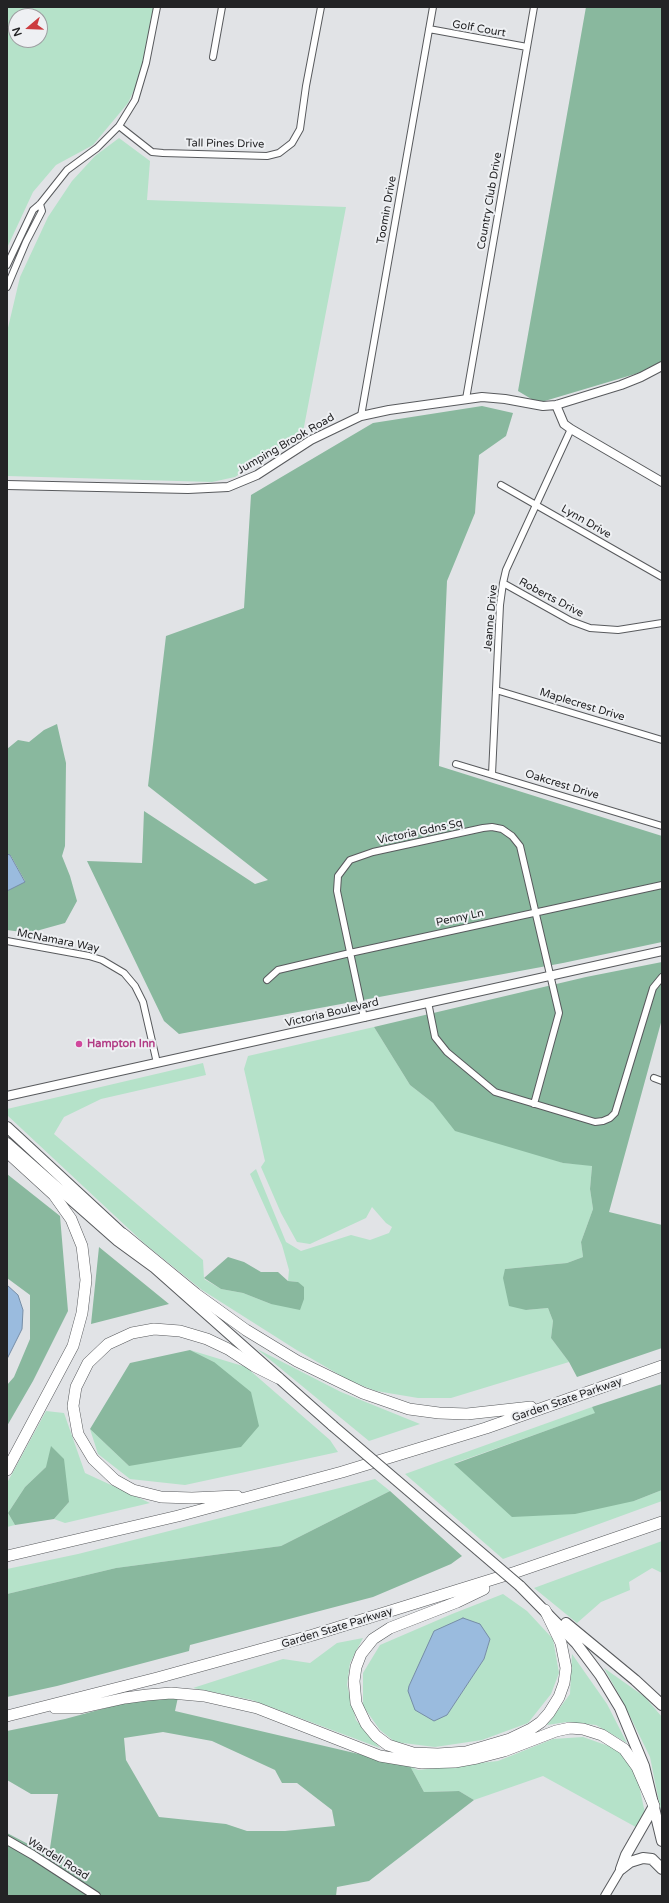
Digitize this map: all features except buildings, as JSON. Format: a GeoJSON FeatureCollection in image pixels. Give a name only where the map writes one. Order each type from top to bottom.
{"type":"FeatureCollection","features":[{"type":"Feature","properties":{"kind":"highway"},"geometry":{"type":"LineString","coordinates":[[7,1127],[123,1234],[196,1294],[251,1333],[315,1370],[378,1399],[409,1408],[452,1414],[554,1405]]}},
{"type":"Feature","properties":{"kind":"highway"},"geometry":{"type":"LineString","coordinates":[[7,1143],[118,1241],[155,1268]]}},
{"type":"Feature","properties":{"kind":"highway"},"geometry":{"type":"LineString","coordinates":[[7,1152],[54,1195],[71,1219],[82,1246],[86,1280],[82,1313],[73,1346],[7,1470]]}},
{"type":"Feature","properties":{"kind":"highway"},"geometry":{"type":"LineString","coordinates":[[123,1234],[155,1268],[278,1378],[547,1609],[635,1680],[662,1705]]}},
{"type":"Feature","properties":{"kind":"highway"},"geometry":{"type":"LineString","coordinates":[[261,1494],[171,1498],[142,1494],[124,1485],[100,1467],[85,1447],[75,1425],[74,1397],[76,1387],[84,1371],[101,1350],[125,1336],[139,1331],[154,1329],[180,1331],[207,1339],[228,1349],[254,1366],[278,1378]]}},
{"type":"Feature","properties":{"kind":"highway","name":"Garden State Parkway"},"geometry":{"type":"LineString","coordinates":[[7,1556],[172,1518],[416,1450],[554,1405],[662,1366]]}},
{"type":"Feature","properties":{"kind":"highway","name":"Garden State Parkway"},"geometry":{"type":"LineString","coordinates":[[7,1716],[313,1635],[516,1572],[662,1522]]}},
{"type":"Feature","properties":{"kind":"highway"},"geometry":{"type":"LineString","coordinates":[[516,1572],[457,1602],[396,1625],[368,1644],[358,1660],[354,1681],[356,1703],[366,1724],[382,1741],[393,1748],[413,1753],[428,1754],[457,1753],[484,1748],[506,1741],[531,1729],[545,1718],[553,1708],[562,1690],[565,1676],[563,1649],[547,1609]]}},
{"type":"Feature","properties":{"kind":"highway"},"geometry":{"type":"LineString","coordinates":[[547,1609],[584,1653],[614,1697],[625,1719],[640,1755],[662,1841]]}},
{"type":"Feature","properties":{"kind":"highway"},"geometry":{"type":"LineString","coordinates":[[39,1708],[80,1708],[147,1695],[171,1693],[204,1696],[257,1708],[380,1756],[422,1763],[455,1762],[477,1758],[504,1750],[556,1730],[583,1729],[602,1735],[624,1749],[637,1768],[654,1806]]}},
{"type":"Feature","properties":{"kind":"highway"},"geometry":{"type":"LineString","coordinates":[[621,1869],[626,1855],[654,1806]]}},
{"type":"Feature","properties":{"kind":"highway"},"geometry":{"type":"LineString","coordinates":[[621,1869],[630,1862],[643,1858],[652,1859],[662,1868]]}},
{"type":"Feature","properties":{"kind":"street"},"geometry":{"type":"LineString","coordinates":[[7,265],[33,210],[40,204],[67,170],[97,148],[120,126],[135,100],[146,64],[157,7]]}},
{"type":"Feature","properties":{"kind":"street"},"geometry":{"type":"LineString","coordinates":[[213,57],[222,7]]}},
{"type":"Feature","properties":{"kind":"street","name":"Tall Pines Drive"},"geometry":{"type":"LineString","coordinates":[[120,126],[152,152],[157,153],[267,156],[278,153],[292,143],[300,130],[306,86],[321,7]]}},
{"type":"Feature","properties":{"kind":"street","name":"Toomin Drive"},"geometry":{"type":"LineString","coordinates":[[361,416],[433,7]]}},
{"type":"Feature","properties":{"kind":"street","name":"Country Club Drive"},"geometry":{"type":"LineString","coordinates":[[466,399],[534,7]]}},
{"type":"Feature","properties":{"kind":"street","name":"Golf Court"},"geometry":{"type":"LineString","coordinates":[[429,29],[527,47]]}},
{"type":"Feature","properties":{"kind":"street"},"geometry":{"type":"LineString","coordinates":[[7,287],[26,242],[42,211],[40,204]]}},
{"type":"Feature","properties":{"kind":"street","name":"Jumping Brook Road"},"geometry":{"type":"LineString","coordinates":[[7,485],[193,489],[228,487],[257,475],[311,440],[361,416],[389,410],[482,397],[505,399],[543,406],[556,405],[621,385],[642,377],[662,366]]}},
{"type":"Feature","properties":{"kind":"street"},"geometry":{"type":"LineString","coordinates":[[556,405],[564,424],[571,430],[662,482]]}},
{"type":"Feature","properties":{"kind":"street","name":"Jeanne Drive"},"geometry":{"type":"LineString","coordinates":[[492,774],[500,605],[503,583],[506,570],[571,430]]}},
{"type":"Feature","properties":{"kind":"street","name":"Lynn Drive"},"geometry":{"type":"LineString","coordinates":[[501,485],[662,577]]}},
{"type":"Feature","properties":{"kind":"street","name":"Roberts Drive"},"geometry":{"type":"LineString","coordinates":[[503,583],[571,621],[590,628],[618,630],[662,621]]}},
{"type":"Feature","properties":{"kind":"street","name":"Maplecrest Drive"},"geometry":{"type":"LineString","coordinates":[[496,690],[662,740]]}},
{"type":"Feature","properties":{"kind":"street","name":"Oakcrest Drive"},"geometry":{"type":"LineString","coordinates":[[456,764],[662,826]]}},
{"type":"Feature","properties":{"kind":"street","name":"Victoria Gdns Sq"},"geometry":{"type":"LineString","coordinates":[[364,1018],[337,891],[338,876],[350,860],[373,852],[483,828],[492,827],[502,829],[512,836],[520,846],[559,1013],[534,1104]]}},
{"type":"Feature","properties":{"kind":"street","name":"Penny Ln"},"geometry":{"type":"LineString","coordinates":[[267,980],[278,970],[350,952],[662,886]]}},
{"type":"Feature","properties":{"kind":"street","name":"McNamara Way"},"geometry":{"type":"LineString","coordinates":[[7,941],[102,960],[124,973],[135,986],[143,1002],[157,1063]]}},
{"type":"Feature","properties":{"kind":"street","name":"Victoria Boulevard"},"geometry":{"type":"LineString","coordinates":[[10,1096],[662,951]]}},
{"type":"Feature","properties":{"kind":"street"},"geometry":{"type":"LineString","coordinates":[[428,1002],[435,1037],[447,1052],[495,1092],[595,1122],[610,1118],[615,1113],[653,988],[662,978]]}},
{"type":"Feature","properties":{"kind":"street"},"geometry":{"type":"LineString","coordinates":[[654,1078],[662,1081]]}},
{"type":"Feature","properties":{"kind":"street","name":"Wardell Road"},"geometry":{"type":"LineString","coordinates":[[7,1840],[96,1896]]}},
{"type":"Feature","properties":{"kind":"street"},"geometry":{"type":"LineString","coordinates":[[605,1896],[621,1869]]}},
{"type":"Feature","properties":{"kind":"green space"},"geometry":{"type":"Polygon","coordinates":[[[7,7],[156,7],[146,64],[128,103],[93,145],[56,165],[33,192],[7,248],[7,7]]]}},
{"type":"Feature","properties":{"kind":"green space"},"geometry":{"type":"Polygon","coordinates":[[[586,7],[662,7],[662,366],[538,403],[518,391],[586,7]]]}},
{"type":"Feature","properties":{"kind":"green space"},"geometry":{"type":"Polygon","coordinates":[[[119,138],[150,161],[147,200],[346,207],[303,432],[235,477],[212,482],[7,476],[7,332],[20,277],[48,217],[72,181],[95,156],[119,138]]]}},
{"type":"Feature","properties":{"kind":"green space"},"geometry":{"type":"Polygon","coordinates":[[[482,406],[513,413],[506,436],[479,455],[475,513],[447,581],[439,766],[662,836],[662,942],[563,963],[179,1034],[164,1021],[87,861],[142,863],[144,811],[255,884],[268,880],[148,786],[166,636],[244,608],[251,495],[373,423],[482,406]]]}},
{"type":"Feature","properties":{"kind":"green space"},"geometry":{"type":"Polygon","coordinates":[[[57,724],[66,763],[65,846],[62,856],[70,876],[77,901],[65,923],[29,933],[7,930],[7,891],[25,881],[11,856],[7,854],[7,749],[18,740],[29,742],[44,730],[57,724]]]}},
{"type":"Feature","properties":{"kind":"green space"},"geometry":{"type":"Polygon","coordinates":[[[662,962],[662,1019],[609,1212],[662,1225],[662,1348],[577,1377],[569,1362],[551,1338],[553,1321],[548,1308],[526,1310],[509,1306],[503,1278],[505,1269],[567,1263],[583,1257],[581,1242],[593,1209],[590,1189],[592,1166],[563,1163],[455,1131],[433,1103],[410,1085],[374,1027],[586,977],[662,962]]]}},
{"type":"Feature","properties":{"kind":"green space"},"geometry":{"type":"Polygon","coordinates":[[[374,1027],[410,1085],[433,1103],[441,1112],[563,1163],[592,1165],[590,1189],[593,1209],[581,1242],[583,1257],[567,1263],[505,1269],[526,1310],[548,1308],[553,1321],[551,1338],[569,1362],[451,1398],[418,1398],[376,1391],[350,1381],[295,1349],[202,1290],[145,1244],[7,1115],[7,1109],[203,1063],[206,1075],[101,1099],[64,1117],[54,1134],[203,1260],[204,1279],[221,1289],[243,1293],[271,1304],[298,1282],[288,1281],[289,1270],[282,1245],[250,1174],[256,1169],[286,1242],[301,1251],[351,1235],[370,1240],[389,1233],[392,1227],[386,1223],[372,1207],[366,1218],[310,1244],[297,1242],[281,1213],[261,1167],[265,1161],[244,1069],[248,1056],[374,1027]]]}},
{"type":"Feature","properties":{"kind":"green space"},"geometry":{"type":"Polygon","coordinates":[[[7,1174],[60,1216],[68,1311],[33,1381],[7,1426],[7,1385],[14,1377],[30,1339],[30,1295],[7,1278],[7,1174]]]}},
{"type":"Feature","properties":{"kind":"green space"},"geometry":{"type":"Polygon","coordinates":[[[99,1247],[169,1304],[91,1324],[99,1247]]]}},
{"type":"Feature","properties":{"kind":"green space"},"geometry":{"type":"Polygon","coordinates":[[[228,1257],[244,1262],[261,1272],[278,1272],[288,1281],[298,1282],[304,1287],[304,1299],[300,1310],[271,1304],[243,1293],[221,1289],[204,1278],[228,1257]]]}},
{"type":"Feature","properties":{"kind":"green space"},"geometry":{"type":"Polygon","coordinates":[[[257,1349],[341,1392],[420,1424],[369,1441],[257,1349]]]}},
{"type":"Feature","properties":{"kind":"green space"},"geometry":{"type":"Polygon","coordinates":[[[190,1350],[246,1367],[330,1440],[338,1452],[185,1485],[130,1479],[98,1454],[90,1429],[129,1466],[214,1362],[190,1350]]]}},
{"type":"Feature","properties":{"kind":"green space"},"geometry":{"type":"Polygon","coordinates":[[[190,1350],[214,1362],[251,1392],[259,1426],[241,1447],[129,1466],[90,1429],[130,1363],[190,1350]]]}},
{"type":"Feature","properties":{"kind":"green space"},"geometry":{"type":"Polygon","coordinates":[[[662,1384],[662,1490],[634,1501],[575,1514],[512,1517],[454,1464],[595,1413],[592,1407],[662,1384]]]}},
{"type":"Feature","properties":{"kind":"green space"},"geometry":{"type":"Polygon","coordinates":[[[592,1407],[596,1413],[455,1463],[634,1501],[662,1490],[662,1501],[503,1559],[405,1474],[592,1407]]]}},
{"type":"Feature","properties":{"kind":"green space"},"geometry":{"type":"Polygon","coordinates":[[[46,1411],[64,1413],[85,1473],[150,1503],[65,1523],[54,1519],[69,1502],[46,1467],[25,1487],[8,1513],[15,1525],[7,1527],[7,1483],[46,1411]]]}},
{"type":"Feature","properties":{"kind":"green space"},"geometry":{"type":"Polygon","coordinates":[[[51,1446],[64,1459],[69,1502],[54,1519],[15,1525],[8,1513],[25,1487],[46,1467],[51,1446]]]}},
{"type":"Feature","properties":{"kind":"green space"},"geometry":{"type":"Polygon","coordinates":[[[375,1479],[390,1491],[281,1546],[116,1568],[7,1594],[7,1569],[78,1554],[375,1479]]]}},
{"type":"Feature","properties":{"kind":"green space"},"geometry":{"type":"Polygon","coordinates":[[[390,1491],[462,1556],[451,1564],[373,1597],[190,1645],[189,1651],[57,1686],[7,1697],[7,1594],[116,1568],[281,1546],[390,1491]]]}},
{"type":"Feature","properties":{"kind":"green space"},"geometry":{"type":"Polygon","coordinates":[[[662,1541],[662,1573],[652,1568],[629,1582],[630,1590],[601,1602],[577,1623],[534,1588],[662,1541]]]}},
{"type":"Feature","properties":{"kind":"green space"},"geometry":{"type":"Polygon","coordinates":[[[503,1594],[527,1611],[553,1639],[559,1673],[551,1694],[528,1723],[482,1740],[435,1747],[395,1742],[380,1730],[363,1706],[363,1673],[380,1645],[503,1594]],[[490,1639],[418,1668],[409,1686],[447,1715],[484,1659],[490,1639]]]}},
{"type":"Feature","properties":{"kind":"green space"},"geometry":{"type":"Polygon","coordinates":[[[363,1638],[350,1663],[347,1685],[356,1720],[380,1748],[252,1700],[193,1688],[283,1659],[310,1663],[337,1643],[363,1638]]]}},
{"type":"Feature","properties":{"kind":"green space"},"geometry":{"type":"Polygon","coordinates":[[[572,1654],[607,1704],[627,1743],[596,1725],[567,1722],[547,1725],[570,1694],[572,1654]]]}},
{"type":"Feature","properties":{"kind":"green space"},"geometry":{"type":"Polygon","coordinates":[[[604,1668],[645,1697],[662,1717],[662,1817],[650,1757],[623,1702],[604,1668]]]}},
{"type":"Feature","properties":{"kind":"green space"},"geometry":{"type":"Polygon","coordinates":[[[180,1688],[175,1711],[410,1766],[424,1792],[459,1791],[474,1800],[369,1881],[337,1887],[336,1896],[7,1896],[7,1833],[49,1855],[58,1794],[31,1794],[7,1780],[7,1731],[65,1719],[180,1688]],[[163,1732],[124,1738],[126,1760],[159,1817],[226,1824],[247,1831],[285,1831],[335,1826],[332,1810],[297,1783],[282,1783],[275,1770],[212,1741],[163,1732]]]}},
{"type":"Feature","properties":{"kind":"green space"},"geometry":{"type":"Polygon","coordinates":[[[583,1737],[617,1749],[637,1776],[645,1813],[643,1831],[543,1776],[474,1800],[459,1791],[424,1792],[410,1766],[418,1770],[498,1761],[553,1739],[583,1737]]]}},
{"type":"Feature","properties":{"kind":"water"},"geometry":{"type":"Polygon","coordinates":[[[7,854],[10,855],[25,882],[7,891],[7,854]]]}},
{"type":"Feature","properties":{"kind":"water"},"geometry":{"type":"Polygon","coordinates":[[[7,1285],[18,1295],[23,1310],[22,1329],[7,1359],[7,1285]]]}},
{"type":"Feature","properties":{"kind":"water"},"geometry":{"type":"Polygon","coordinates":[[[463,1618],[480,1624],[490,1639],[484,1659],[447,1715],[434,1721],[415,1710],[408,1691],[409,1686],[434,1631],[463,1618]]]}},
{"type":"Feature","properties":{"kind":"place","name":"Hampton Inn"},"geometry":{"type":"Point","coordinates":[79,1044]}}]}
